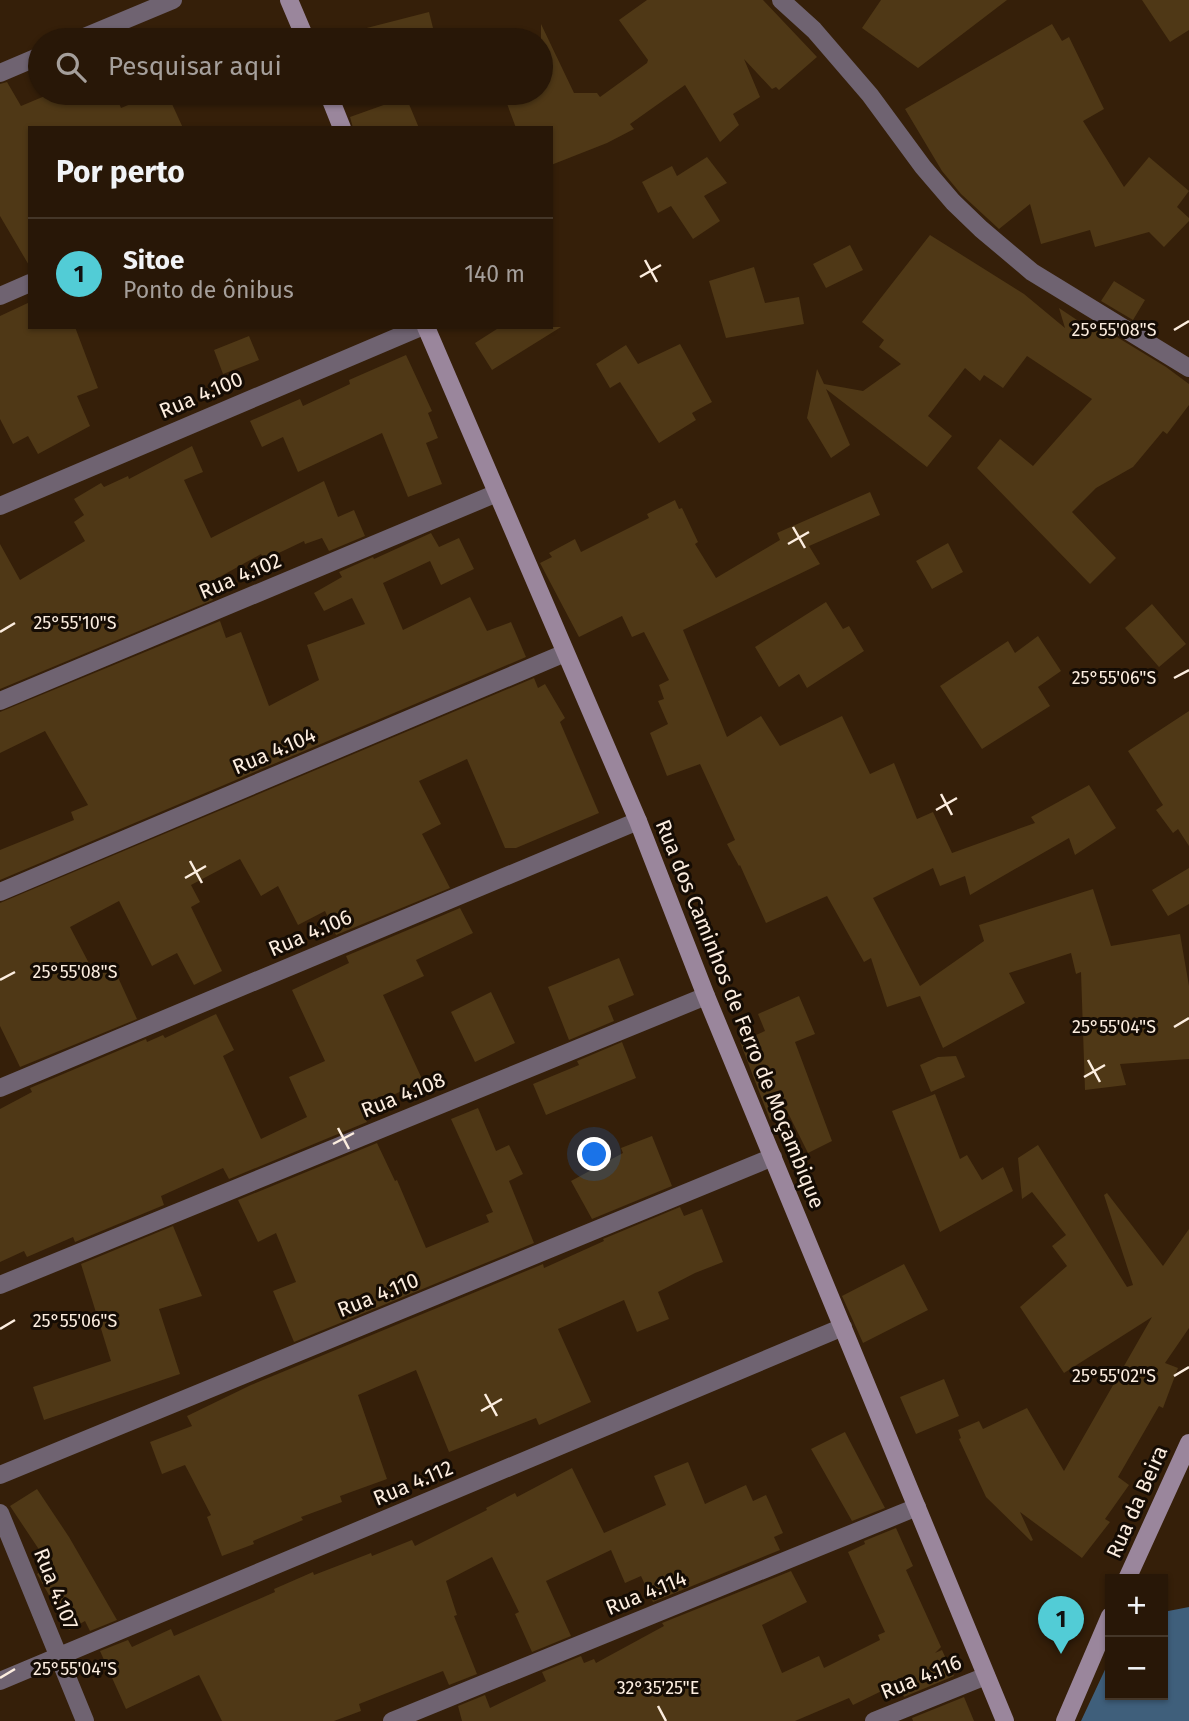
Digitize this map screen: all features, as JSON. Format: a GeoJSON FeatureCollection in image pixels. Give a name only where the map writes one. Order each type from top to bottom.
{"type":"FeatureCollection","features":[{"type":"Feature","properties":{"kind":"street"},"geometry":{"type":"LineString","coordinates":[[106,28],[173,0]]}},
{"type":"Feature","properties":{"kind":"street"},"geometry":{"type":"LineString","coordinates":[[289,0],[301,28]]}},
{"type":"Feature","properties":{"kind":"street"},"geometry":{"type":"LineString","coordinates":[[781,0],[814,30],[870,95],[938,185],[981,229],[1032,272],[1189,368]]}},
{"type":"Feature","properties":{"kind":"street"},"geometry":{"type":"LineString","coordinates":[[0,73],[28,61]]}},
{"type":"Feature","properties":{"kind":"street"},"geometry":{"type":"LineString","coordinates":[[333,105],[341,126]]}},
{"type":"Feature","properties":{"kind":"street"},"geometry":{"type":"LineString","coordinates":[[0,296],[28,284]]}},
{"type":"Feature","properties":{"kind":"street","name":"Rua 4.100"},"geometry":{"type":"LineString","coordinates":[[0,506],[418,329]]}},
{"type":"Feature","properties":{"kind":"street","name":"Rua dos Caminhos de Ferro de Moçambique"},"geometry":{"type":"LineString","coordinates":[[424,329],[638,821],[706,996],[1005,1721]]}},
{"type":"Feature","properties":{"kind":"street","name":"Rua 4.102"},"geometry":{"type":"LineString","coordinates":[[0,701],[497,494]]}},
{"type":"Feature","properties":{"kind":"street","name":"Rua 4.104"},"geometry":{"type":"LineString","coordinates":[[0,891],[565,653]]}},
{"type":"Feature","properties":{"kind":"street","name":"Rua 4.106"},"geometry":{"type":"LineString","coordinates":[[0,1087],[638,821]]}},
{"type":"Feature","properties":{"kind":"street","name":"Rua 4.108"},"geometry":{"type":"LineString","coordinates":[[0,1285],[706,996]]}},
{"type":"Feature","properties":{"kind":"street","name":"Rua 4.110"},"geometry":{"type":"LineString","coordinates":[[0,1475],[773,1157]]}},
{"type":"Feature","properties":{"kind":"street","name":"Rua 4.112"},"geometry":{"type":"LineString","coordinates":[[0,1681],[843,1327]]}},
{"type":"Feature","properties":{"kind":"street","name":"Rua da Beira"},"geometry":{"type":"LineString","coordinates":[[1129,1574],[1189,1443]]}},
{"type":"Feature","properties":{"kind":"street","name":"Rua 4.114"},"geometry":{"type":"LineString","coordinates":[[392,1721],[917,1507]]}},
{"type":"Feature","properties":{"kind":"street","name":"Rua 4.107"},"geometry":{"type":"LineString","coordinates":[[0,1513],[85,1721]]}},
{"type":"Feature","properties":{"kind":"street"},"geometry":{"type":"LineString","coordinates":[[1065,1721],[1105,1628]]}},
{"type":"Feature","properties":{"kind":"street","name":"Rua 4.116"},"geometry":{"type":"LineString","coordinates":[[874,1721],[986,1676]]}},
{"type":"Feature","properties":{"kind":"water"},"geometry":{"type":"Polygon","coordinates":[[[1189,1607],[1189,1721],[1081,1721],[1105,1670],[1105,1700],[1168,1700],[1168,1611],[1189,1607]]]}},
{"type":"Feature","properties":{"kind":"building"},"geometry":{"type":"Polygon","coordinates":[[[647,0],[763,0],[817,57],[779,90],[776,87],[772,89],[744,59],[760,97],[733,114],[739,125],[720,142],[685,85],[630,124],[634,129],[553,164],[553,126],[515,126],[507,105],[553,105],[553,49],[574,93],[597,93],[600,97],[647,63],[648,60],[619,20],[647,0]]]}},
{"type":"Feature","properties":{"kind":"building"},"geometry":{"type":"Polygon","coordinates":[[[881,0],[1007,0],[918,68],[862,28],[881,0]]]}},
{"type":"Feature","properties":{"kind":"building"},"geometry":{"type":"Polygon","coordinates":[[[1142,0],[1189,0],[1189,30],[1170,42],[1142,0]]]}},
{"type":"Feature","properties":{"kind":"building"},"geometry":{"type":"Polygon","coordinates":[[[429,12],[433,28],[367,28],[429,12]]]}},
{"type":"Feature","properties":{"kind":"building"},"geometry":{"type":"Polygon","coordinates":[[[1052,24],[1062,41],[1069,37],[1104,109],[1083,121],[1124,187],[1149,157],[1189,191],[1177,207],[1189,221],[1164,247],[1149,232],[1095,247],[1090,230],[1041,244],[1030,204],[999,229],[961,194],[942,171],[905,109],[1052,24]]]}},
{"type":"Feature","properties":{"kind":"building"},"geometry":{"type":"Polygon","coordinates":[[[7,82],[21,106],[28,103],[120,105],[121,108],[128,105],[172,105],[182,126],[28,126],[28,264],[0,216],[0,84],[7,82]]]}},
{"type":"Feature","properties":{"kind":"building"},"geometry":{"type":"Polygon","coordinates":[[[384,105],[409,105],[418,126],[352,126],[350,117],[384,105]]]}},
{"type":"Feature","properties":{"kind":"building"},"geometry":{"type":"Polygon","coordinates":[[[707,157],[727,183],[704,196],[720,221],[693,239],[671,206],[658,213],[642,182],[672,166],[677,176],[707,157]]]}},
{"type":"Feature","properties":{"kind":"building"},"geometry":{"type":"Polygon","coordinates":[[[930,235],[1024,294],[1065,328],[1059,308],[1086,326],[1089,320],[1189,384],[1189,405],[1167,434],[1163,431],[1133,467],[1096,488],[1072,512],[1116,558],[1090,584],[977,468],[1000,439],[1033,466],[1092,399],[1027,356],[1003,388],[984,375],[980,381],[965,368],[928,416],[952,436],[927,467],[826,389],[850,445],[831,458],[807,418],[817,369],[824,384],[863,391],[901,364],[879,347],[884,340],[862,322],[930,235]]]}},
{"type":"Feature","properties":{"kind":"building"},"geometry":{"type":"Polygon","coordinates":[[[850,245],[863,270],[826,288],[813,264],[850,245]]]}},
{"type":"Feature","properties":{"kind":"building"},"geometry":{"type":"Polygon","coordinates":[[[754,267],[765,303],[799,297],[804,324],[726,338],[709,281],[754,267]]]}},
{"type":"Feature","properties":{"kind":"building"},"geometry":{"type":"Polygon","coordinates":[[[1114,281],[1145,300],[1133,320],[1101,301],[1114,281]]]}},
{"type":"Feature","properties":{"kind":"building"},"geometry":{"type":"Polygon","coordinates":[[[28,303],[28,329],[76,329],[98,388],[77,396],[90,426],[38,454],[28,436],[13,444],[0,419],[0,316],[28,303]]]}},
{"type":"Feature","properties":{"kind":"building"},"geometry":{"type":"Polygon","coordinates":[[[561,327],[492,370],[475,343],[497,329],[561,327]]]}},
{"type":"Feature","properties":{"kind":"building"},"geometry":{"type":"Polygon","coordinates":[[[249,336],[259,360],[223,374],[214,350],[249,336]]]}},
{"type":"Feature","properties":{"kind":"building"},"geometry":{"type":"Polygon","coordinates":[[[680,344],[712,402],[692,413],[696,420],[659,443],[620,382],[610,388],[596,364],[626,345],[638,364],[680,344]]]}},
{"type":"Feature","properties":{"kind":"building"},"geometry":{"type":"Polygon","coordinates":[[[406,355],[432,411],[428,413],[438,438],[426,443],[442,484],[408,497],[382,433],[298,472],[283,437],[262,447],[250,421],[300,399],[303,406],[350,384],[349,380],[406,355]]]}},
{"type":"Feature","properties":{"kind":"building"},"geometry":{"type":"Polygon","coordinates":[[[192,446],[203,472],[184,480],[211,538],[324,481],[338,517],[354,510],[365,536],[329,551],[322,538],[305,544],[304,541],[264,560],[261,554],[207,584],[213,600],[0,689],[0,544],[20,580],[85,541],[74,522],[84,515],[74,499],[101,483],[104,487],[128,476],[129,479],[192,446]]]}},
{"type":"Feature","properties":{"kind":"building"},"geometry":{"type":"Polygon","coordinates":[[[870,492],[880,515],[809,546],[820,564],[683,630],[727,737],[761,716],[780,746],[842,716],[870,774],[894,763],[917,819],[933,812],[952,853],[1035,823],[1031,817],[1089,785],[1116,828],[1075,855],[1069,838],[970,895],[965,876],[940,886],[933,868],[873,898],[920,986],[984,941],[979,925],[1093,889],[1111,946],[1180,934],[1189,986],[1189,1059],[1120,1064],[1126,1085],[1085,1090],[1081,972],[1076,974],[1071,953],[1009,973],[1025,1003],[943,1048],[920,996],[887,1007],[871,958],[864,962],[827,896],[766,923],[740,865],[727,844],[735,840],[700,764],[667,776],[650,733],[668,724],[658,701],[664,699],[659,685],[669,680],[644,632],[632,637],[622,616],[579,637],[540,563],[552,557],[549,553],[575,539],[581,552],[649,518],[647,514],[675,500],[679,509],[682,508],[698,542],[695,544],[716,578],[780,540],[777,533],[870,492]]]}},
{"type":"Feature","properties":{"kind":"building"},"geometry":{"type":"Polygon","coordinates":[[[431,533],[439,547],[459,538],[474,569],[441,585],[430,561],[383,583],[403,630],[470,597],[487,631],[511,622],[526,657],[0,880],[0,850],[74,820],[71,812],[88,805],[45,731],[0,753],[0,712],[220,621],[226,638],[241,632],[269,706],[319,680],[307,645],[365,624],[352,598],[324,611],[314,593],[342,577],[339,572],[431,533]]]}},
{"type":"Feature","properties":{"kind":"building"},"geometry":{"type":"Polygon","coordinates":[[[948,543],[963,572],[932,589],[916,561],[948,543]]]}},
{"type":"Feature","properties":{"kind":"building"},"geometry":{"type":"Polygon","coordinates":[[[826,602],[843,629],[849,626],[864,651],[807,688],[799,674],[779,687],[755,647],[826,602]]]}},
{"type":"Feature","properties":{"kind":"building"},"geometry":{"type":"Polygon","coordinates":[[[1152,604],[1186,644],[1159,667],[1125,628],[1152,604]]]}},
{"type":"Feature","properties":{"kind":"building"},"geometry":{"type":"Polygon","coordinates":[[[1038,636],[1061,671],[1038,687],[1050,706],[982,749],[940,686],[1008,641],[1015,653],[1038,636]]]}},
{"type":"Feature","properties":{"kind":"building"},"geometry":{"type":"Polygon","coordinates":[[[534,678],[538,688],[545,684],[565,718],[560,722],[599,813],[516,848],[505,848],[467,759],[419,781],[441,824],[422,834],[450,888],[336,935],[325,911],[298,925],[278,886],[261,896],[240,859],[191,885],[200,902],[191,907],[222,971],[194,985],[177,953],[152,966],[119,901],[70,927],[93,971],[111,962],[137,1019],[20,1067],[0,1026],[0,903],[534,678]]]}},
{"type":"Feature","properties":{"kind":"building"},"geometry":{"type":"Polygon","coordinates":[[[1189,711],[1189,846],[1178,829],[1173,833],[1156,810],[1163,805],[1128,751],[1189,711]]]}},
{"type":"Feature","properties":{"kind":"building"},"geometry":{"type":"Polygon","coordinates":[[[1189,868],[1189,904],[1168,916],[1152,890],[1189,868]]]}},
{"type":"Feature","properties":{"kind":"building"},"geometry":{"type":"Polygon","coordinates":[[[460,908],[473,933],[416,960],[424,976],[383,995],[423,1081],[361,1110],[367,1122],[229,1179],[223,1168],[161,1196],[164,1205],[75,1242],[73,1237],[27,1257],[24,1251],[0,1262],[0,1109],[32,1092],[30,1088],[146,1039],[147,1042],[163,1035],[165,1038],[216,1014],[234,1050],[223,1056],[261,1139],[307,1117],[289,1077],[325,1061],[292,990],[349,963],[346,956],[460,908]]]}},
{"type":"Feature","properties":{"kind":"building"},"geometry":{"type":"Polygon","coordinates":[[[619,958],[634,995],[608,1006],[614,1021],[569,1040],[548,987],[619,958]]]}},
{"type":"Feature","properties":{"kind":"building"},"geometry":{"type":"Polygon","coordinates":[[[491,992],[515,1043],[475,1062],[451,1012],[491,992]]]}},
{"type":"Feature","properties":{"kind":"building"},"geometry":{"type":"Polygon","coordinates":[[[799,996],[815,1034],[795,1042],[832,1141],[808,1153],[788,1113],[770,1120],[740,1042],[765,1031],[758,1014],[799,996]]]}},
{"type":"Feature","properties":{"kind":"building"},"geometry":{"type":"Polygon","coordinates":[[[622,1042],[636,1078],[546,1115],[533,1084],[579,1065],[577,1061],[622,1042]]]}},
{"type":"Feature","properties":{"kind":"building"},"geometry":{"type":"Polygon","coordinates":[[[956,1056],[965,1077],[931,1092],[920,1065],[938,1057],[956,1056]]]}},
{"type":"Feature","properties":{"kind":"building"},"geometry":{"type":"Polygon","coordinates":[[[935,1094],[960,1159],[967,1155],[982,1180],[1003,1167],[1013,1191],[940,1232],[892,1111],[935,1094]]]}},
{"type":"Feature","properties":{"kind":"building"},"geometry":{"type":"Polygon","coordinates":[[[478,1108],[496,1151],[509,1145],[523,1174],[509,1181],[534,1243],[294,1342],[273,1291],[296,1282],[276,1233],[258,1242],[238,1200],[377,1143],[395,1181],[397,1180],[426,1248],[489,1222],[486,1215],[493,1212],[451,1119],[478,1108]]]}},
{"type":"Feature","properties":{"kind":"building"},"geometry":{"type":"Polygon","coordinates":[[[652,1136],[672,1186],[592,1219],[571,1181],[623,1153],[621,1148],[652,1136]]]}},
{"type":"Feature","properties":{"kind":"building"},"geometry":{"type":"Polygon","coordinates":[[[1038,1145],[1127,1287],[1133,1285],[1104,1195],[1107,1193],[1163,1266],[1189,1229],[1189,1328],[1165,1363],[1178,1368],[1163,1408],[1159,1406],[1118,1477],[1129,1485],[1105,1519],[1110,1522],[1082,1558],[1020,1512],[1033,1540],[1031,1541],[986,1497],[959,1439],[958,1430],[979,1421],[983,1429],[1027,1408],[1064,1471],[1152,1317],[1064,1373],[1020,1307],[1067,1266],[1052,1246],[1066,1235],[1032,1192],[1022,1199],[1018,1158],[1038,1145]]]}},
{"type":"Feature","properties":{"kind":"building"},"geometry":{"type":"Polygon","coordinates":[[[680,1207],[684,1216],[702,1209],[723,1262],[658,1292],[669,1319],[637,1332],[624,1300],[558,1329],[591,1402],[539,1425],[536,1418],[449,1452],[416,1370],[358,1395],[387,1479],[340,1496],[342,1502],[301,1517],[303,1520],[222,1556],[207,1517],[211,1515],[185,1465],[162,1474],[150,1442],[192,1426],[187,1416],[251,1385],[543,1264],[544,1268],[604,1241],[603,1239],[680,1207]]]}},
{"type":"Feature","properties":{"kind":"building"},"geometry":{"type":"Polygon","coordinates":[[[173,1226],[202,1296],[159,1309],[180,1374],[44,1420],[33,1387],[111,1361],[81,1264],[173,1226]]]}},
{"type":"Feature","properties":{"kind":"building"},"geometry":{"type":"Polygon","coordinates":[[[904,1264],[928,1310],[863,1343],[842,1296],[904,1264]]]}},
{"type":"Feature","properties":{"kind":"building"},"geometry":{"type":"Polygon","coordinates":[[[944,1379],[959,1416],[916,1434],[900,1397],[944,1379]]]}},
{"type":"Feature","properties":{"kind":"building"},"geometry":{"type":"Polygon","coordinates":[[[845,1432],[885,1508],[852,1521],[811,1449],[845,1432]]]}},
{"type":"Feature","properties":{"kind":"building"},"geometry":{"type":"Polygon","coordinates":[[[688,1462],[705,1504],[746,1485],[753,1501],[766,1495],[783,1533],[774,1537],[780,1550],[653,1602],[641,1576],[625,1583],[611,1550],[546,1581],[571,1636],[532,1652],[515,1614],[519,1612],[492,1557],[446,1581],[457,1615],[454,1616],[477,1674],[449,1685],[443,1671],[359,1704],[361,1711],[334,1721],[222,1721],[199,1675],[126,1709],[100,1651],[128,1640],[132,1647],[171,1629],[174,1636],[275,1592],[274,1589],[313,1572],[314,1575],[412,1540],[415,1546],[515,1493],[517,1497],[572,1468],[604,1533],[666,1505],[654,1476],[688,1462]]]}},
{"type":"Feature","properties":{"kind":"building"},"geometry":{"type":"Polygon","coordinates":[[[37,1489],[69,1537],[117,1620],[90,1631],[85,1621],[69,1630],[37,1574],[50,1566],[10,1506],[37,1489]]]}},
{"type":"Feature","properties":{"kind":"building"},"geometry":{"type":"Polygon","coordinates":[[[896,1528],[913,1566],[906,1570],[941,1647],[935,1653],[942,1650],[954,1676],[904,1697],[898,1683],[853,1705],[849,1698],[795,1721],[462,1721],[458,1706],[485,1695],[490,1708],[546,1681],[542,1672],[581,1656],[584,1663],[594,1659],[596,1663],[664,1626],[662,1623],[791,1571],[807,1602],[762,1625],[782,1673],[819,1656],[824,1668],[880,1640],[878,1635],[885,1632],[848,1552],[865,1544],[864,1541],[896,1528]]]}},
{"type":"Feature","properties":{"kind":"building"},"geometry":{"type":"Polygon","coordinates":[[[964,1697],[974,1721],[913,1721],[912,1718],[964,1697]]]}},
{"type":"Feature","properties":{"kind":"place","name":"Sitoe"},"geometry":{"type":"Point","coordinates":[1061,1654]}}]}
